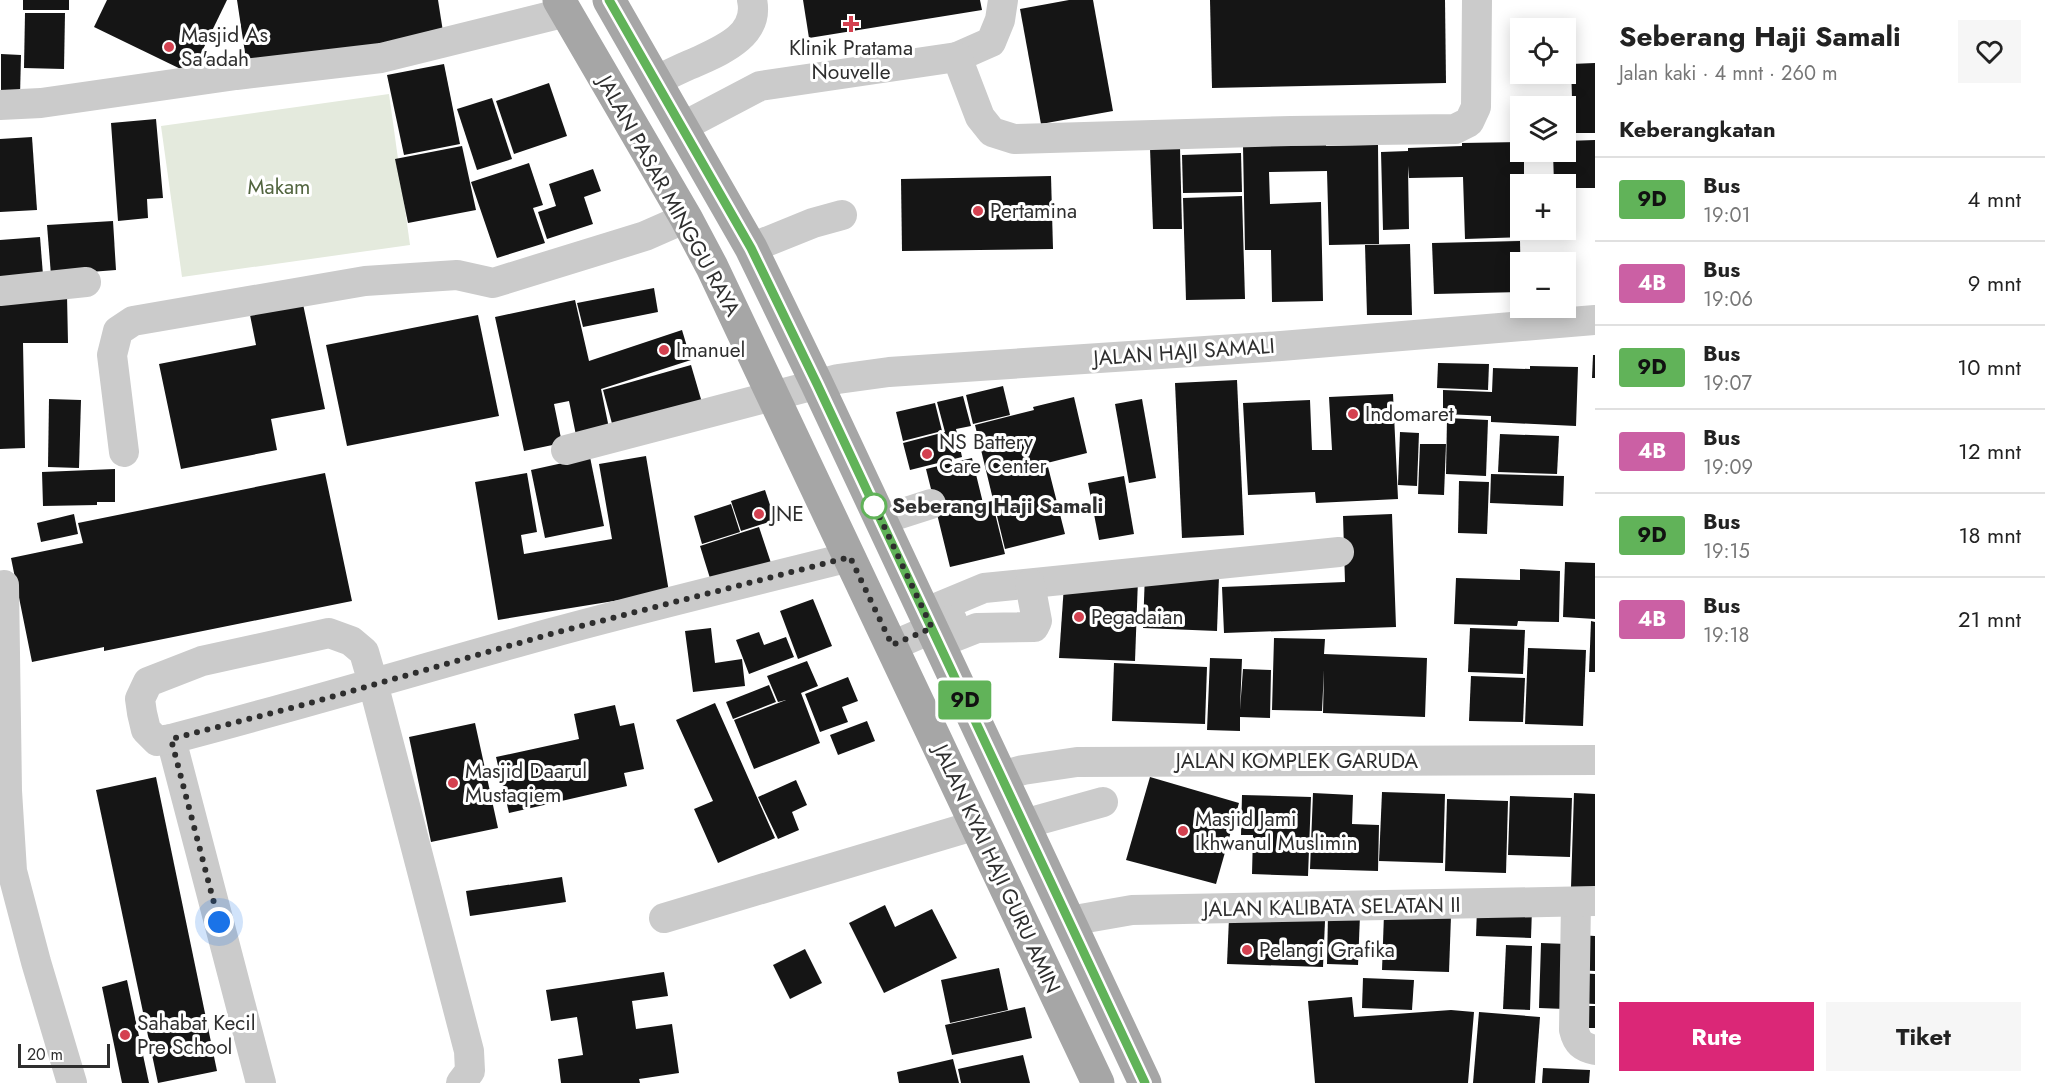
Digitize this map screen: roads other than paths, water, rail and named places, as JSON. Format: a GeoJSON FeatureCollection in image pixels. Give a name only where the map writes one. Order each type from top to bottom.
{"type":"FeatureCollection","features":[{"type":"Feature","properties":{"kind":"main road","name":"JALAN PASAR MINGGU RAYA"},"geometry":{"type":"LineString","coordinates":[[609,0],[666,76],[689,123],[760,243],[827,382]]}},
{"type":"Feature","properties":{"kind":"main road","name":"JALAN PASAR MINGGU RAYA"},"geometry":{"type":"LineString","coordinates":[[563,6],[686,219],[774,395]]}},
{"type":"Feature","properties":{"kind":"main road","name":"JALAN KYAI HAJI GURU AMIN"},"geometry":{"type":"LineString","coordinates":[[827,382],[885,519],[950,620],[1012,773],[1039,819],[1076,920],[1145,1083]]}},
{"type":"Feature","properties":{"kind":"main road","name":"JALAN KYAI HAJI GURU AMIN"},"geometry":{"type":"LineString","coordinates":[[774,395],[1098,1083]]}},
{"type":"Feature","properties":{"kind":"street"},"geometry":{"type":"LineString","coordinates":[[666,76],[735,42],[751,21],[754,10],[752,0]]}},
{"type":"Feature","properties":{"kind":"street"},"geometry":{"type":"LineString","coordinates":[[689,123],[753,90],[957,57],[991,42],[1000,20],[1003,0]]}},
{"type":"Feature","properties":{"kind":"street"},"geometry":{"type":"LineString","coordinates":[[957,57],[980,117],[992,132],[1014,139],[1455,129],[1469,122],[1476,107],[1477,0]]}},
{"type":"Feature","properties":{"kind":"street"},"geometry":{"type":"LineString","coordinates":[[0,105],[41,102],[381,58],[563,6]]}},
{"type":"Feature","properties":{"kind":"street"},"geometry":{"type":"LineString","coordinates":[[760,243],[813,223],[842,215]]}},
{"type":"Feature","properties":{"kind":"street"},"geometry":{"type":"LineString","coordinates":[[124,452],[112,355],[118,331],[133,321],[365,281],[457,275],[493,283],[645,236],[686,219]]}},
{"type":"Feature","properties":{"kind":"street"},"geometry":{"type":"LineString","coordinates":[[0,291],[86,282]]}},
{"type":"Feature","properties":{"kind":"street","name":"JALAN HAJI SAMALI"},"geometry":{"type":"LineString","coordinates":[[566,450],[827,382],[889,372],[1281,346],[1595,320]]}},
{"type":"Feature","properties":{"kind":"street"},"geometry":{"type":"LineString","coordinates":[[885,519],[925,506]]}},
{"type":"Feature","properties":{"kind":"street"},"geometry":{"type":"LineString","coordinates":[[892,645],[950,620],[1032,593],[1339,552]]}},
{"type":"Feature","properties":{"kind":"street"},"geometry":{"type":"LineString","coordinates":[[461,1083],[470,1071],[469,1051],[373,683],[364,652],[351,641],[329,633],[202,661],[148,682],[140,699],[146,730],[157,741],[171,739],[303,705],[373,683],[554,633],[850,557]]}},
{"type":"Feature","properties":{"kind":"street"},"geometry":{"type":"LineString","coordinates":[[4,585],[6,871],[72,1083]]}},
{"type":"Feature","properties":{"kind":"street"},"geometry":{"type":"LineString","coordinates":[[950,620],[1034,627],[1037,621],[1032,593]]}},
{"type":"Feature","properties":{"kind":"street"},"geometry":{"type":"LineString","coordinates":[[171,739],[261,1083]]}},
{"type":"Feature","properties":{"kind":"street","name":"JALAN KOMPLEK GARUDA"},"geometry":{"type":"LineString","coordinates":[[1012,773],[1063,763],[1595,760]]}},
{"type":"Feature","properties":{"kind":"street"},"geometry":{"type":"LineString","coordinates":[[1039,819],[1103,802]]}},
{"type":"Feature","properties":{"kind":"street"},"geometry":{"type":"LineString","coordinates":[[664,918],[976,825]]}},
{"type":"Feature","properties":{"kind":"street"},"geometry":{"type":"LineString","coordinates":[[1586,902],[1574,1030],[1577,1041],[1584,1047],[1595,1050]]}},
{"type":"Feature","properties":{"kind":"street","name":"JALAN KALIBATA SELATAN II"},"geometry":{"type":"LineString","coordinates":[[1076,920],[1132,910],[1586,902]]}},
{"type":"Feature","properties":{"kind":"place","name":"Klinik Pratama Nouvelle"},"geometry":{"type":"Point","coordinates":[851,24]}},
{"type":"Feature","properties":{"kind":"place","name":"Masjid As Sa'adah"},"geometry":{"type":"Point","coordinates":[169,47]}},
{"type":"Feature","properties":{"kind":"place","name":"Pertamina"},"geometry":{"type":"Point","coordinates":[978,211]}},
{"type":"Feature","properties":{"kind":"place","name":"Imanuel"},"geometry":{"type":"Point","coordinates":[664,350]}},
{"type":"Feature","properties":{"kind":"place","name":"Indomaret"},"geometry":{"type":"Point","coordinates":[1353,414]}},
{"type":"Feature","properties":{"kind":"place","name":"NS Battery Care Center"},"geometry":{"type":"Point","coordinates":[927,454]}},
{"type":"Feature","properties":{"kind":"place","name":"Seberang Haji Samali"},"geometry":{"type":"Point","coordinates":[874,506]}},
{"type":"Feature","properties":{"kind":"place","name":"JNE"},"geometry":{"type":"Point","coordinates":[759,514]}},
{"type":"Feature","properties":{"kind":"place","name":"Pegadaian"},"geometry":{"type":"Point","coordinates":[1079,617]}},
{"type":"Feature","properties":{"kind":"place","name":"Masjid Daarul Mustaqiem"},"geometry":{"type":"Point","coordinates":[453,783]}},
{"type":"Feature","properties":{"kind":"place","name":"Masjid Jami Ikhwanul Muslimin"},"geometry":{"type":"Point","coordinates":[1183,831]}},
{"type":"Feature","properties":{"kind":"place","name":"Pelangi Grafika"},"geometry":{"type":"Point","coordinates":[1247,950]}},
{"type":"Feature","properties":{"kind":"place","name":"Sahabat Kecil Pre School"},"geometry":{"type":"Point","coordinates":[125,1035]}},
{"type":"Feature","properties":{"kind":"park label","name":"Makam"},"geometry":{"type":"Point","coordinates":[279,187]}}]}
